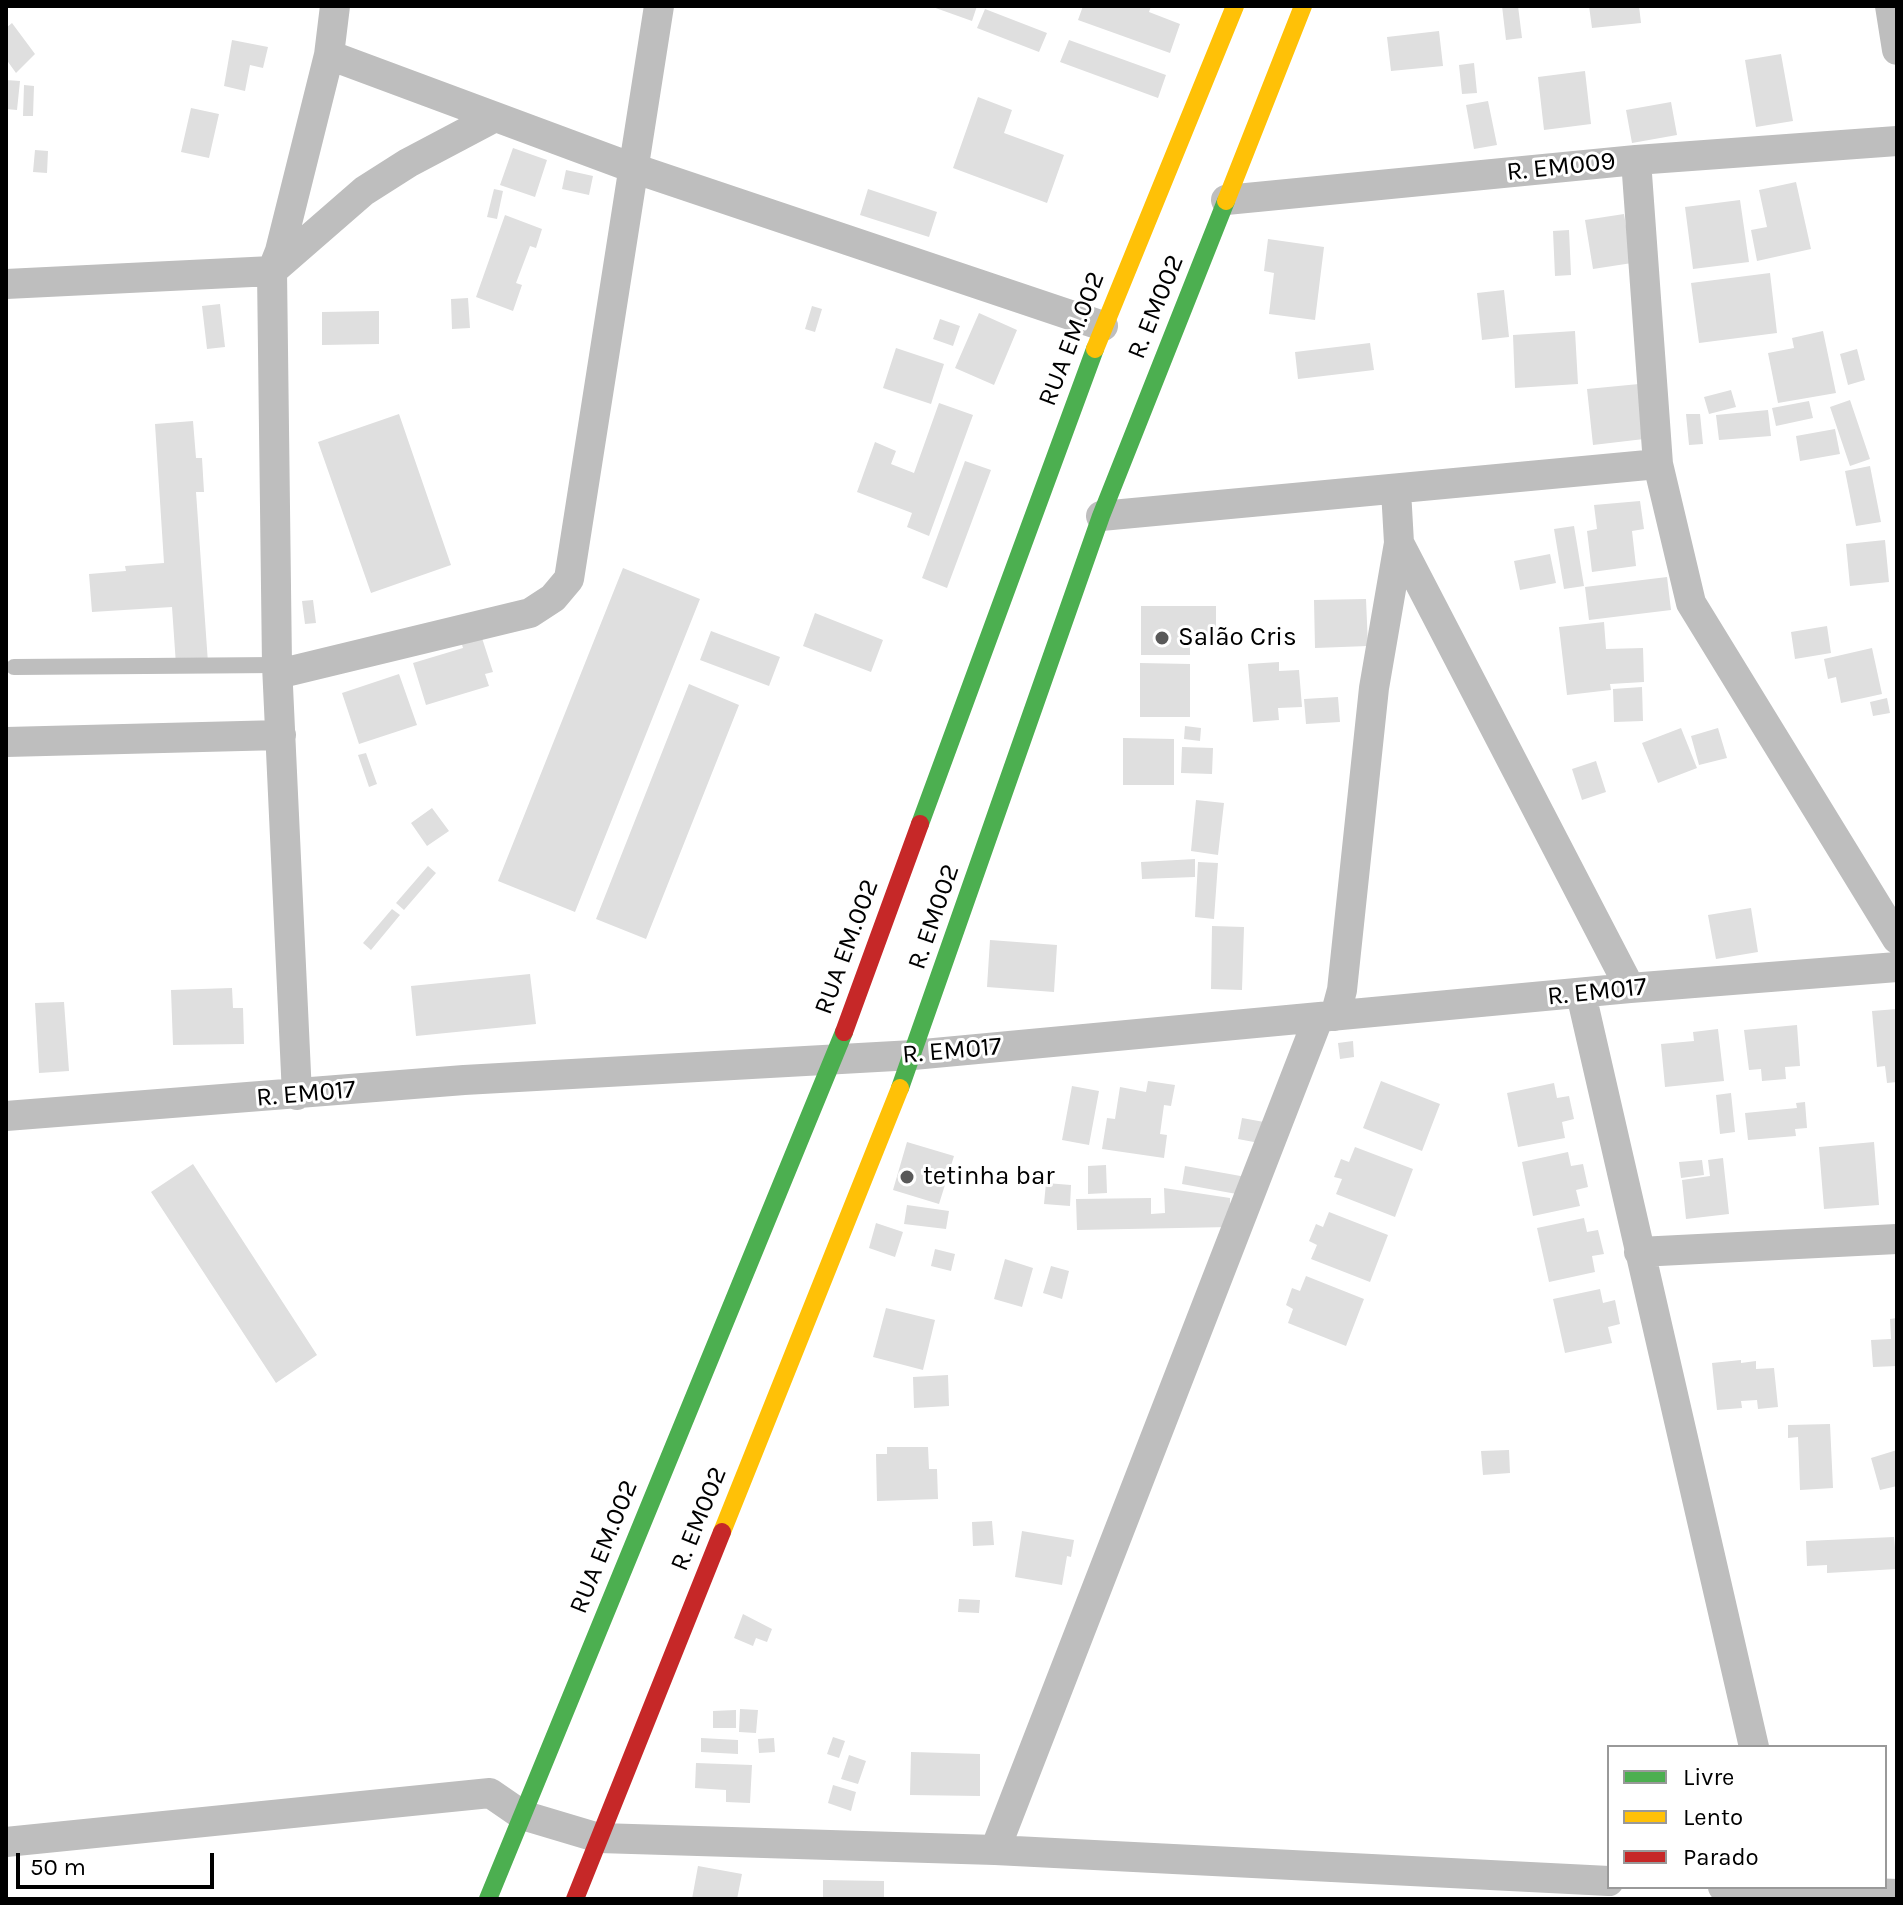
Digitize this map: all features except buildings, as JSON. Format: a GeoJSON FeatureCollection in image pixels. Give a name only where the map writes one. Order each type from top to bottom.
{"type":"FeatureCollection","features":[{"type":"Feature","properties":{"kind":"street"},"geometry":{"type":"LineString","coordinates":[[297,1095],[277,670],[272,271],[280,251],[329,55],[335,6]]}},
{"type":"Feature","properties":{"kind":"street"},"geometry":{"type":"LineString","coordinates":[[277,670],[530,613],[553,598],[569,579],[659,6]]}},
{"type":"Feature","properties":{"kind":"street","name":"RUA EM.002"},"geometry":{"type":"LineString","coordinates":[[488,1899],[833,1061],[1103,326],[1235,6]]}},
{"type":"Feature","properties":{"kind":"street","name":"R. EM002"},"geometry":{"type":"LineString","coordinates":[[599,1838],[913,1055],[1101,516],[1303,6]]}},
{"type":"Feature","properties":{"kind":"street"},"geometry":{"type":"LineString","coordinates":[[1890,6],[1897,50]]}},
{"type":"Feature","properties":{"kind":"street"},"geometry":{"type":"LineString","coordinates":[[329,55],[633,168],[1103,326]]}},
{"type":"Feature","properties":{"kind":"street"},"geometry":{"type":"LineString","coordinates":[[6,284],[272,271],[364,191],[408,163],[495,117]]}},
{"type":"Feature","properties":{"kind":"street","name":"R. EM009"},"geometry":{"type":"LineString","coordinates":[[1226,200],[1636,160],[1897,141]]}},
{"type":"Feature","properties":{"kind":"street"},"geometry":{"type":"LineString","coordinates":[[1636,160],[1658,464],[1691,603],[1897,939]]}},
{"type":"Feature","properties":{"kind":"street"},"geometry":{"type":"LineString","coordinates":[[1101,516],[1658,464]]}},
{"type":"Feature","properties":{"kind":"street"},"geometry":{"type":"LineString","coordinates":[[995,1850],[1326,1017],[1342,990],[1374,688],[1399,543],[1396,490]]}},
{"type":"Feature","properties":{"kind":"street"},"geometry":{"type":"LineString","coordinates":[[1399,543],[1630,988]]}},
{"type":"Feature","properties":{"kind":"street"},"geometry":{"type":"LineString","coordinates":[[6,742],[281,735]]}},
{"type":"Feature","properties":{"kind":"street","name":"R. EM017"},"geometry":{"type":"LineString","coordinates":[[6,1116],[464,1080],[913,1055],[1630,988],[1897,967]]}},
{"type":"Feature","properties":{"kind":"street"},"geometry":{"type":"LineString","coordinates":[[1581,994],[1754,1745]]}},
{"type":"Feature","properties":{"kind":"street"},"geometry":{"type":"LineString","coordinates":[[1639,1252],[1897,1239]]}},
{"type":"Feature","properties":{"kind":"street"},"geometry":{"type":"LineString","coordinates":[[6,1842],[490,1793],[522,1815],[599,1838],[995,1850],[1607,1881]]}},
{"type":"Feature","properties":{"kind":"street"},"geometry":{"type":"LineString","coordinates":[[575,1899],[599,1838]]}},
{"type":"Feature","properties":{"kind":"street"},"geometry":{"type":"LineString","coordinates":[[1786,1889],[1897,1894]]}},
{"type":"Feature","properties":{"kind":"lane"},"geometry":{"type":"LineString","coordinates":[[14,667],[277,670]]}},
{"type":"Feature","properties":{"kind":"traffic: fast"},"geometry":{"type":"LineString","coordinates":[[900,1088],[1101,516],[1226,201]]}},
{"type":"Feature","properties":{"kind":"traffic: fast"},"geometry":{"type":"LineString","coordinates":[[920,824],[1095,349]]}},
{"type":"Feature","properties":{"kind":"traffic: fast"},"geometry":{"type":"LineString","coordinates":[[488,1899],[844,1032]]}},
{"type":"Feature","properties":{"kind":"traffic: slow"},"geometry":{"type":"LineString","coordinates":[[1095,349],[1235,6]]}},
{"type":"Feature","properties":{"kind":"traffic: slow"},"geometry":{"type":"LineString","coordinates":[[1226,201],[1303,6]]}},
{"type":"Feature","properties":{"kind":"traffic: slow"},"geometry":{"type":"LineString","coordinates":[[722,1532],[900,1088]]}},
{"type":"Feature","properties":{"kind":"traffic: jam"},"geometry":{"type":"LineString","coordinates":[[844,1032],[920,824]]}},
{"type":"Feature","properties":{"kind":"traffic: jam"},"geometry":{"type":"LineString","coordinates":[[575,1899],[722,1532]]}},
{"type":"Feature","properties":{"kind":"place","name":"Salão Cris"},"geometry":{"type":"Point","coordinates":[1162,638]}},
{"type":"Feature","properties":{"kind":"place","name":"tetinha bar"},"geometry":{"type":"Point","coordinates":[907,1177]}}]}
